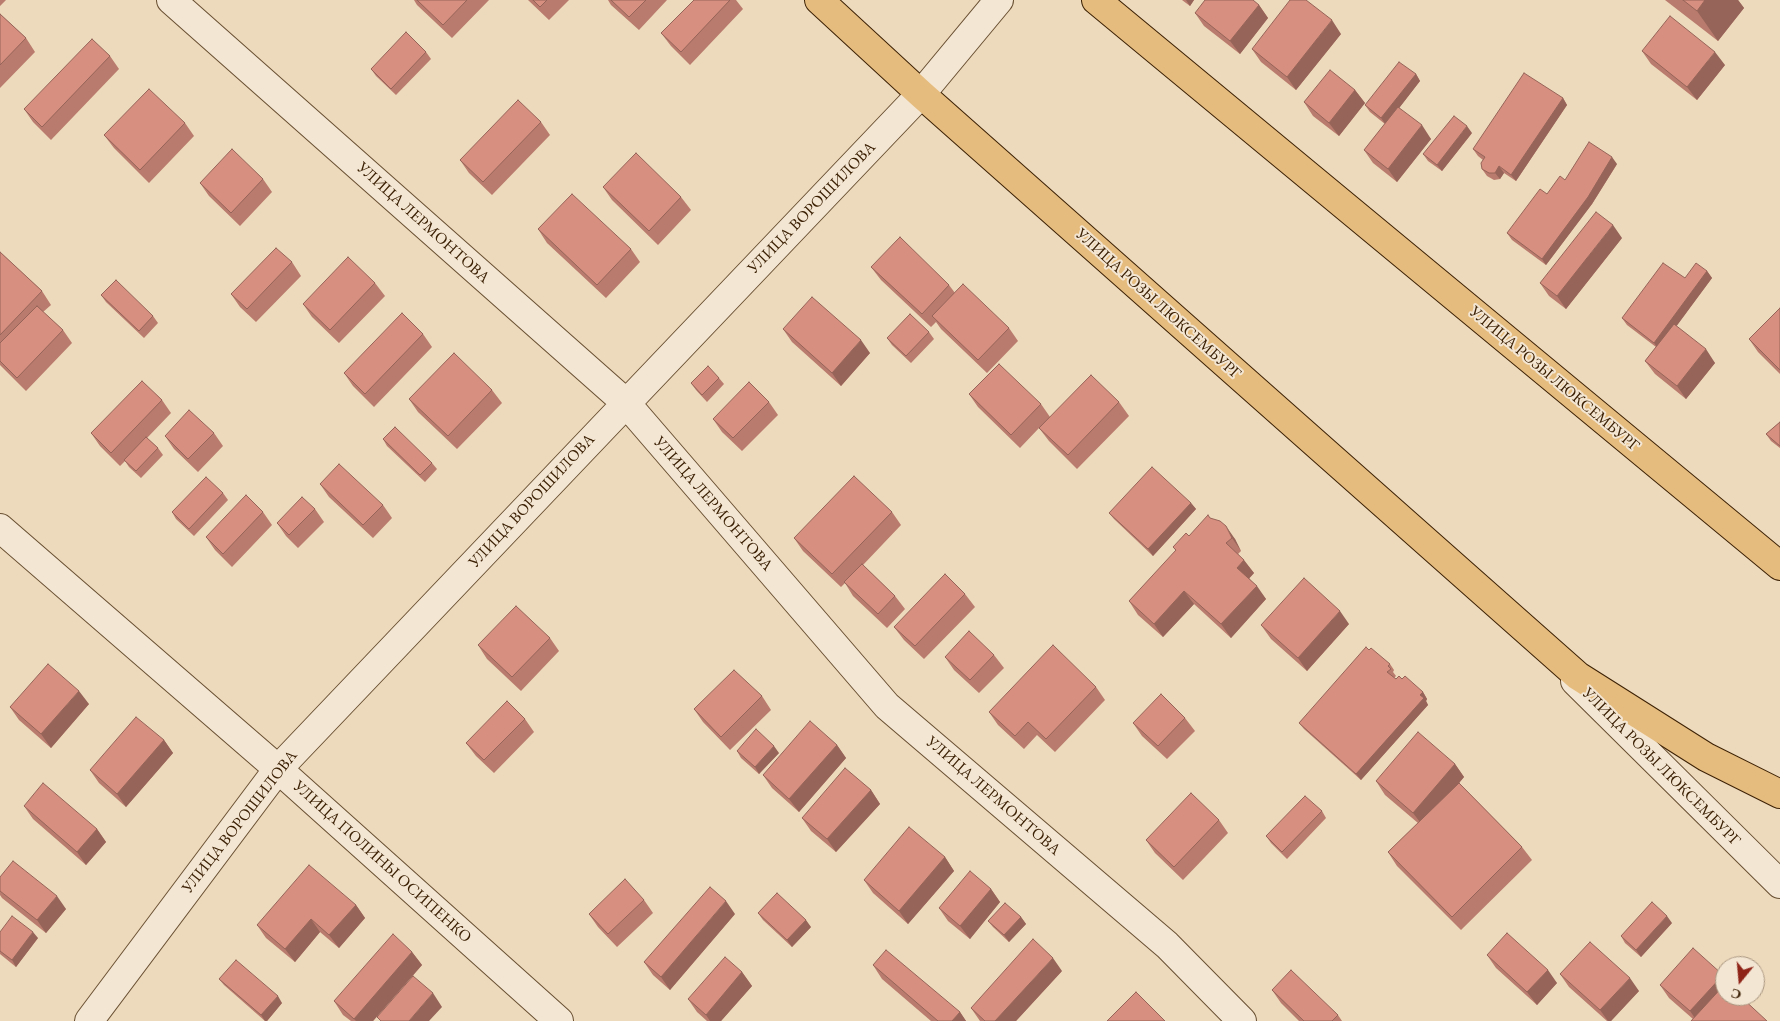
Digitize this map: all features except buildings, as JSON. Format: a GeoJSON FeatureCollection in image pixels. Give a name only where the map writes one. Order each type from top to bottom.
{"type":"FeatureCollection","features":[{"type":"Feature","properties":{"kind":"main road","name":"УЛИЦА РОЗЫ ЛЮКСЕМБУРГ"},"geometry":{"type":"LineString","coordinates":[[818,0],[921,94],[1578,676],[1706,757],[1780,794]]}},
{"type":"Feature","properties":{"kind":"main road","name":"УЛИЦА РОЗЫ ЛЮКСЕМБУРГ"},"geometry":{"type":"LineString","coordinates":[[1096,0],[1780,566]]}},
{"type":"Feature","properties":{"kind":"street","name":"УЛИЦА ЛЕРМОНТОВА"},"geometry":{"type":"LineString","coordinates":[[172,0],[625,402],[887,706],[1167,945],[1242,1021]]}},
{"type":"Feature","properties":{"kind":"street","name":"УЛИЦА ВОРОШИЛОВА"},"geometry":{"type":"LineString","coordinates":[[89,1021],[278,769],[625,402],[921,94],[999,0]]}},
{"type":"Feature","properties":{"kind":"street","name":"УЛИЦА ПОЛИНЫ ОСИПЕНКО"},"geometry":{"type":"LineString","coordinates":[[0,528],[278,769],[559,1021]]}},
{"type":"Feature","properties":{"kind":"street","name":"УЛИЦА РОЗЫ ЛЮКСЕМБУРГ"},"geometry":{"type":"LineString","coordinates":[[1500,606],[1780,884]]}}]}
